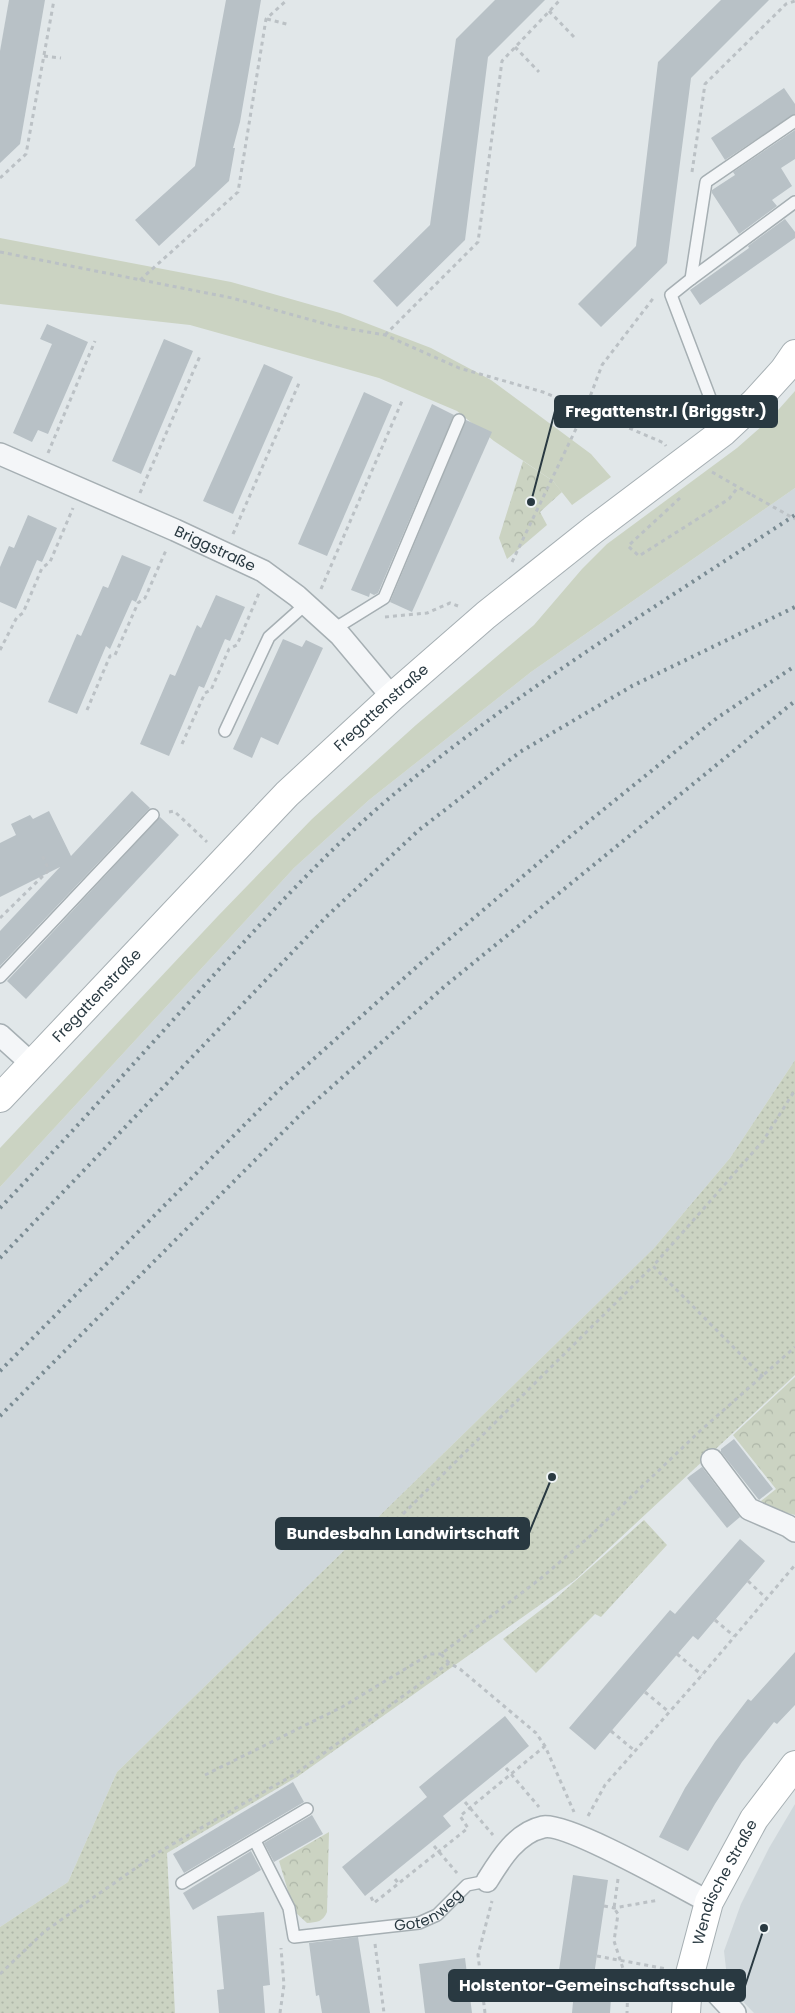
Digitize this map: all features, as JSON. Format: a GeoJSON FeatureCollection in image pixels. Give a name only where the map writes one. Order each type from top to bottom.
{"type":"FeatureCollection","features":[{"type":"Feature","properties":{"kind":"street","name":"Fregattenstraße"},"geometry":{"type":"LineString","coordinates":[[0,1098],[286,794],[392,697],[486,615],[593,530],[723,432],[755,402],[784,370],[795,354]]}},
{"type":"Feature","properties":{"kind":"street","name":"Briggstraße"},"geometry":{"type":"LineString","coordinates":[[0,454],[175,530],[267,574],[334,628],[392,697]]}},
{"type":"Feature","properties":{"kind":"street"},"geometry":{"type":"LineString","coordinates":[[0,1035],[32,1064]]}},
{"type":"Feature","properties":{"kind":"street"},"geometry":{"type":"LineString","coordinates":[[712,1460],[749,1509],[795,1531]]}},
{"type":"Feature","properties":{"kind":"street","name":"Wendische Straße"},"geometry":{"type":"LineString","coordinates":[[686,2013],[688,1978],[702,1898],[754,1819],[795,1766]]}},
{"type":"Feature","properties":{"kind":"street"},"geometry":{"type":"LineString","coordinates":[[544,1826],[578,1834],[702,1898]]}},
{"type":"Feature","properties":{"kind":"street","name":"Gotenweg"},"geometry":{"type":"LineString","coordinates":[[477,1883],[506,1851],[524,1836],[544,1826]]}},
{"type":"Feature","properties":{"kind":"street"},"geometry":{"type":"LineString","coordinates":[[688,1978],[709,1985],[735,2013]]}},
{"type":"Feature","properties":{"kind":"lane"},"geometry":{"type":"LineString","coordinates":[[691,279],[706,182],[795,121]]}},
{"type":"Feature","properties":{"kind":"lane"},"geometry":{"type":"LineString","coordinates":[[723,432],[671,295],[795,202]]}},
{"type":"Feature","properties":{"kind":"lane"},"geometry":{"type":"LineString","coordinates":[[334,628],[384,598],[459,420]]}},
{"type":"Feature","properties":{"kind":"lane"},"geometry":{"type":"LineString","coordinates":[[225,731],[269,637],[309,607]]}},
{"type":"Feature","properties":{"kind":"lane"},"geometry":{"type":"LineString","coordinates":[[0,976],[153,815]]}},
{"type":"Feature","properties":{"kind":"lane"},"geometry":{"type":"LineString","coordinates":[[182,1883],[307,1809]]}},
{"type":"Feature","properties":{"kind":"lane"},"geometry":{"type":"LineString","coordinates":[[255,1841],[289,1908],[294,1937]]}},
{"type":"Feature","properties":{"kind":"lane","name":"Gotenweg"},"geometry":{"type":"LineString","coordinates":[[294,1937],[419,1923],[437,1915],[477,1883]]}},
{"type":"Feature","properties":{"kind":"path"},"geometry":{"type":"LineString","coordinates":[[0,178],[26,154],[54,0]]}},
{"type":"Feature","properties":{"kind":"path"},"geometry":{"type":"LineString","coordinates":[[140,280],[238,192],[266,19],[287,0]]}},
{"type":"Feature","properties":{"kind":"path"},"geometry":{"type":"LineString","coordinates":[[385,336],[478,242],[502,61],[560,0]]}},
{"type":"Feature","properties":{"kind":"path"},"geometry":{"type":"LineString","coordinates":[[691,181],[705,84],[786,4],[795,2]]}},
{"type":"Feature","properties":{"kind":"path"},"geometry":{"type":"LineString","coordinates":[[550,11],[574,37]]}},
{"type":"Feature","properties":{"kind":"path"},"geometry":{"type":"LineString","coordinates":[[266,19],[290,25]]}},
{"type":"Feature","properties":{"kind":"path"},"geometry":{"type":"LineString","coordinates":[[515,47],[539,72]]}},
{"type":"Feature","properties":{"kind":"path"},"geometry":{"type":"LineString","coordinates":[[44,56],[61,58]]}},
{"type":"Feature","properties":{"kind":"path"},"geometry":{"type":"LineString","coordinates":[[0,252],[232,298],[333,326],[385,336],[459,368],[543,392],[664,443],[692,478],[703,470],[712,472],[795,519]]}},
{"type":"Feature","properties":{"kind":"path"},"geometry":{"type":"LineString","coordinates":[[508,571],[585,410],[602,365],[659,290]]}},
{"type":"Feature","properties":{"kind":"path"},"geometry":{"type":"LineString","coordinates":[[40,472],[95,341]]}},
{"type":"Feature","properties":{"kind":"path"},"geometry":{"type":"LineString","coordinates":[[132,511],[200,356]]}},
{"type":"Feature","properties":{"kind":"path"},"geometry":{"type":"LineString","coordinates":[[224,553],[300,381]]}},
{"type":"Feature","properties":{"kind":"path"},"geometry":{"type":"LineString","coordinates":[[309,607],[402,401]]}},
{"type":"Feature","properties":{"kind":"path"},"geometry":{"type":"LineString","coordinates":[[705,477],[712,472]]}},
{"type":"Feature","properties":{"kind":"path"},"geometry":{"type":"LineString","coordinates":[[683,495],[628,546],[639,556],[729,500],[738,487]]}},
{"type":"Feature","properties":{"kind":"path"},"geometry":{"type":"LineString","coordinates":[[0,650],[17,617],[23,613],[42,568],[50,562],[81,489]]}},
{"type":"Feature","properties":{"kind":"path"},"geometry":{"type":"LineString","coordinates":[[87,710],[110,656],[115,655],[138,604],[145,598],[175,530]]}},
{"type":"Feature","properties":{"kind":"path"},"geometry":{"type":"LineString","coordinates":[[182,744],[204,693],[211,690],[229,649],[237,645],[267,574]]}},
{"type":"Feature","properties":{"kind":"path"},"geometry":{"type":"LineString","coordinates":[[352,617],[391,617],[427,613],[450,603],[486,615]]}},
{"type":"Feature","properties":{"kind":"path"},"geometry":{"type":"LineString","coordinates":[[153,815],[174,811],[224,859]]}},
{"type":"Feature","properties":{"kind":"path"},"geometry":{"type":"LineString","coordinates":[[0,918],[49,870],[41,853]]}},
{"type":"Feature","properties":{"kind":"path"},"geometry":{"type":"LineString","coordinates":[[403,1514],[653,1266],[763,1141],[795,1090]]}},
{"type":"Feature","properties":{"kind":"path"},"geometry":{"type":"LineString","coordinates":[[653,1266],[763,1377]]}},
{"type":"Feature","properties":{"kind":"path"},"geometry":{"type":"LineString","coordinates":[[205,1775],[342,1707],[430,1654],[441,1654],[540,1579],[589,1537],[700,1431],[795,1347]]}},
{"type":"Feature","properties":{"kind":"path"},"geometry":{"type":"LineString","coordinates":[[578,1834],[605,1785],[702,1675],[795,1565]]}},
{"type":"Feature","properties":{"kind":"path"},"geometry":{"type":"LineString","coordinates":[[748,1581],[766,1598]]}},
{"type":"Feature","properties":{"kind":"path"},"geometry":{"type":"LineString","coordinates":[[715,1620],[734,1636]]}},
{"type":"Feature","properties":{"kind":"path"},"geometry":{"type":"LineString","coordinates":[[441,1654],[449,1663],[460,1669],[536,1733],[545,1746],[577,1818],[578,1834]]}},
{"type":"Feature","properties":{"kind":"path"},"geometry":{"type":"LineString","coordinates":[[678,1654],[702,1675]]}},
{"type":"Feature","properties":{"kind":"path"},"geometry":{"type":"LineString","coordinates":[[0,1974],[45,1931],[159,1852],[295,1774],[449,1663]]}},
{"type":"Feature","properties":{"kind":"path"},"geometry":{"type":"LineString","coordinates":[[645,1692],[669,1712]]}},
{"type":"Feature","properties":{"kind":"path"},"geometry":{"type":"LineString","coordinates":[[611,1730],[635,1751]]}},
{"type":"Feature","properties":{"kind":"path"},"geometry":{"type":"LineString","coordinates":[[371,1897],[374,1903],[468,1828],[460,1816],[511,1772],[545,1746]]}},
{"type":"Feature","properties":{"kind":"path"},"geometry":{"type":"LineString","coordinates":[[506,1768],[543,1812],[544,1826]]}},
{"type":"Feature","properties":{"kind":"path"},"geometry":{"type":"LineString","coordinates":[[465,1802],[506,1851]]}},
{"type":"Feature","properties":{"kind":"path"},"geometry":{"type":"LineString","coordinates":[[434,1846],[477,1883],[492,1904],[478,1956],[485,2013]]}},
{"type":"Feature","properties":{"kind":"path"},"geometry":{"type":"LineString","coordinates":[[620,1856],[614,1908],[618,1914],[614,1941],[628,1984],[626,2013]]}},
{"type":"Feature","properties":{"kind":"path"},"geometry":{"type":"LineString","coordinates":[[395,1879],[399,1884]]}},
{"type":"Feature","properties":{"kind":"path"},"geometry":{"type":"LineString","coordinates":[[604,1906],[614,1908],[702,1898]]}},
{"type":"Feature","properties":{"kind":"path"},"geometry":{"type":"LineString","coordinates":[[373,1928],[384,2013]]}},
{"type":"Feature","properties":{"kind":"path"},"geometry":{"type":"LineString","coordinates":[[280,2013],[284,1985],[280,1938],[294,1937]]}},
{"type":"Feature","properties":{"kind":"path"},"geometry":{"type":"LineString","coordinates":[[597,1956],[620,1959],[688,1978]]}},
{"type":"Feature","properties":{"kind":"shaded area"},"geometry":{"type":"Polygon","coordinates":[[[795,488],[795,1060],[730,1158],[654,1248],[117,1772],[68,1882],[0,1927],[0,1187],[294,868],[369,800],[531,672],[795,488]]]}},
{"type":"Feature","properties":{"kind":"shaded area"},"geometry":{"type":"Polygon","coordinates":[[[795,1804],[795,2013],[754,2013],[728,1986],[724,1951],[741,1904],[769,1848],[795,1804]]]}},
{"type":"Feature","properties":{"kind":"green space"},"geometry":{"type":"Polygon","coordinates":[[[0,238],[231,282],[340,313],[431,348],[491,380],[591,454],[611,477],[572,505],[553,481],[494,441],[457,411],[379,378],[190,325],[0,304],[0,238]]]}},
{"type":"Feature","properties":{"kind":"green space"},"geometry":{"type":"Polygon","coordinates":[[[795,391],[795,488],[531,672],[369,800],[294,868],[0,1187],[0,1148],[312,819],[416,725],[534,625],[582,569],[607,544],[737,448],[771,418],[795,391]]]}},
{"type":"Feature","properties":{"kind":"green space"},"geometry":{"type":"Polygon","coordinates":[[[523,461],[553,481],[562,492],[540,512],[547,525],[507,559],[499,538],[523,461]]]}},
{"type":"Feature","properties":{"kind":"green space"},"geometry":{"type":"Polygon","coordinates":[[[795,1060],[795,1375],[575,1580],[297,1777],[167,1853],[175,2013],[0,2013],[0,1927],[68,1882],[117,1772],[654,1248],[730,1158],[795,1060]]]}},
{"type":"Feature","properties":{"kind":"green space"},"geometry":{"type":"Polygon","coordinates":[[[795,1377],[795,1515],[766,1508],[761,1501],[776,1489],[733,1435],[795,1377]]]}},
{"type":"Feature","properties":{"kind":"green space"},"geometry":{"type":"Polygon","coordinates":[[[644,1520],[667,1545],[601,1617],[595,1614],[536,1673],[503,1639],[555,1599],[644,1520]]]}},
{"type":"Feature","properties":{"kind":"green space"},"geometry":{"type":"Polygon","coordinates":[[[329,1832],[327,1912],[322,1920],[307,1923],[294,1911],[279,1861],[329,1832]]]}},
{"type":"Feature","properties":{"kind":"building"},"geometry":{"type":"Polygon","coordinates":[[[9,0],[45,0],[20,144],[0,163],[0,51],[9,0]]]}},
{"type":"Feature","properties":{"kind":"building"},"geometry":{"type":"Polygon","coordinates":[[[226,0],[261,0],[240,122],[233,148],[235,148],[229,181],[159,246],[135,220],[195,166],[226,0]]]}},
{"type":"Feature","properties":{"kind":"building"},"geometry":{"type":"Polygon","coordinates":[[[495,0],[545,0],[488,57],[465,240],[397,307],[373,281],[430,225],[456,39],[495,0]]]}},
{"type":"Feature","properties":{"kind":"building"},"geometry":{"type":"Polygon","coordinates":[[[721,0],[769,0],[691,78],[667,263],[601,327],[578,304],[636,246],[658,62],[721,0]]]}},
{"type":"Feature","properties":{"kind":"building"},"geometry":{"type":"Polygon","coordinates":[[[784,88],[795,104],[795,114],[725,160],[711,138],[784,88]]]}},
{"type":"Feature","properties":{"kind":"building"},"geometry":{"type":"Polygon","coordinates":[[[795,130],[795,159],[781,168],[792,186],[772,200],[777,206],[739,234],[712,193],[712,190],[735,175],[733,172],[795,130]]]}},
{"type":"Feature","properties":{"kind":"building"},"geometry":{"type":"Polygon","coordinates":[[[785,219],[795,232],[795,238],[700,305],[690,290],[749,248],[748,246],[785,219]]]}},
{"type":"Feature","properties":{"kind":"building"},"geometry":{"type":"Polygon","coordinates":[[[47,324],[88,342],[48,434],[38,430],[32,442],[13,433],[52,344],[40,339],[47,324]]]}},
{"type":"Feature","properties":{"kind":"building"},"geometry":{"type":"Polygon","coordinates":[[[164,339],[193,351],[141,474],[112,461],[164,339]]]}},
{"type":"Feature","properties":{"kind":"building"},"geometry":{"type":"Polygon","coordinates":[[[264,364],[293,377],[233,514],[203,501],[264,364]]]}},
{"type":"Feature","properties":{"kind":"building"},"geometry":{"type":"Polygon","coordinates":[[[364,392],[392,405],[327,556],[298,544],[364,392]]]}},
{"type":"Feature","properties":{"kind":"building"},"geometry":{"type":"Polygon","coordinates":[[[432,404],[454,415],[378,593],[374,595],[370,593],[369,597],[351,590],[432,404]]]}},
{"type":"Feature","properties":{"kind":"building"},"geometry":{"type":"Polygon","coordinates":[[[466,420],[492,432],[412,612],[390,602],[466,420]]]}},
{"type":"Feature","properties":{"kind":"building"},"geometry":{"type":"Polygon","coordinates":[[[28,515],[57,528],[42,562],[37,560],[16,609],[0,602],[0,567],[9,546],[14,548],[28,515]]]}},
{"type":"Feature","properties":{"kind":"building"},"geometry":{"type":"Polygon","coordinates":[[[122,555],[151,567],[136,602],[132,600],[110,649],[106,646],[77,714],[48,702],[77,634],[81,636],[103,586],[108,588],[122,555]]]}},
{"type":"Feature","properties":{"kind":"building"},"geometry":{"type":"Polygon","coordinates":[[[216,595],[245,607],[230,641],[225,639],[204,688],[199,686],[169,756],[140,744],[170,674],[175,676],[197,625],[201,628],[216,595]]]}},
{"type":"Feature","properties":{"kind":"building"},"geometry":{"type":"Polygon","coordinates":[[[283,639],[302,647],[306,640],[323,648],[278,745],[261,737],[252,758],[233,749],[283,639]]]}},
{"type":"Feature","properties":{"kind":"building"},"geometry":{"type":"Polygon","coordinates":[[[132,791],[150,808],[0,966],[0,931],[60,867],[0,897],[0,843],[16,835],[11,824],[30,815],[33,819],[49,811],[71,856],[132,791]]]}},
{"type":"Feature","properties":{"kind":"building"},"geometry":{"type":"Polygon","coordinates":[[[160,817],[179,835],[26,999],[7,981],[160,817]]]}},
{"type":"Feature","properties":{"kind":"building"},"geometry":{"type":"Polygon","coordinates":[[[734,1439],[773,1489],[759,1500],[721,1452],[721,1449],[734,1439]]]}},
{"type":"Feature","properties":{"kind":"building"},"geometry":{"type":"Polygon","coordinates":[[[702,1467],[740,1517],[727,1528],[687,1478],[702,1467]]]}},
{"type":"Feature","properties":{"kind":"building"},"geometry":{"type":"Polygon","coordinates":[[[740,1539],[765,1561],[698,1640],[693,1636],[595,1750],[569,1728],[670,1610],[675,1614],[740,1539]]]}},
{"type":"Feature","properties":{"kind":"building"},"geometry":{"type":"Polygon","coordinates":[[[795,1652],[795,1705],[777,1724],[774,1722],[742,1762],[688,1851],[659,1837],[685,1788],[715,1742],[748,1699],[751,1701],[795,1652]]]}},
{"type":"Feature","properties":{"kind":"building"},"geometry":{"type":"Polygon","coordinates":[[[505,1716],[529,1746],[443,1816],[451,1826],[365,1896],[342,1867],[427,1797],[419,1787],[505,1716]]]}},
{"type":"Feature","properties":{"kind":"building"},"geometry":{"type":"Polygon","coordinates":[[[293,1782],[304,1802],[184,1873],[173,1854],[293,1782]]]}},
{"type":"Feature","properties":{"kind":"building"},"geometry":{"type":"Polygon","coordinates":[[[312,1815],[323,1834],[274,1862],[264,1843],[312,1815]]]}},
{"type":"Feature","properties":{"kind":"building"},"geometry":{"type":"Polygon","coordinates":[[[251,1851],[261,1870],[193,1910],[183,1893],[251,1851]]]}},
{"type":"Feature","properties":{"kind":"building"},"geometry":{"type":"Polygon","coordinates":[[[573,1875],[608,1880],[593,1982],[612,1984],[610,2013],[572,2013],[575,1980],[558,1977],[573,1875]]]}},
{"type":"Feature","properties":{"kind":"building"},"geometry":{"type":"Polygon","coordinates":[[[264,1912],[270,1985],[263,1986],[265,2013],[219,2013],[217,1990],[224,1989],[217,1916],[264,1912]]]}},
{"type":"Feature","properties":{"kind":"building"},"geometry":{"type":"Polygon","coordinates":[[[358,1937],[370,2013],[322,2013],[319,1995],[316,1996],[309,1943],[358,1937]]]}},
{"type":"Feature","properties":{"kind":"building"},"geometry":{"type":"Polygon","coordinates":[[[465,1958],[472,2013],[425,2013],[419,1964],[465,1958]]]}},
{"type":"Feature","properties":{"kind":"railway"},"geometry":{"type":"LineString","coordinates":[[0,1208],[271,913],[367,817],[441,757],[539,684],[795,515]]}},
{"type":"Feature","properties":{"kind":"railway"},"geometry":{"type":"LineString","coordinates":[[0,1258],[326,917],[419,830],[520,752],[632,686],[795,607]]}},
{"type":"Feature","properties":{"kind":"railway"},"geometry":{"type":"LineString","coordinates":[[0,1371],[279,1090],[421,963],[562,843],[717,718],[795,666]]}},
{"type":"Feature","properties":{"kind":"railway"},"geometry":{"type":"LineString","coordinates":[[0,1416],[300,1115],[445,986],[795,701]]}},
{"type":"Feature","properties":{"kind":"place","name":"Fregattenstr.I (Briggstr.)"},"geometry":{"type":"Point","coordinates":[531,502]}},
{"type":"Feature","properties":{"kind":"place","name":"Bundesbahn Landwirtschaft"},"geometry":{"type":"Point","coordinates":[552,1477]}},
{"type":"Feature","properties":{"kind":"place","name":"Holstentor-Gemeinschaftsschule"},"geometry":{"type":"Point","coordinates":[764,1928]}}]}
